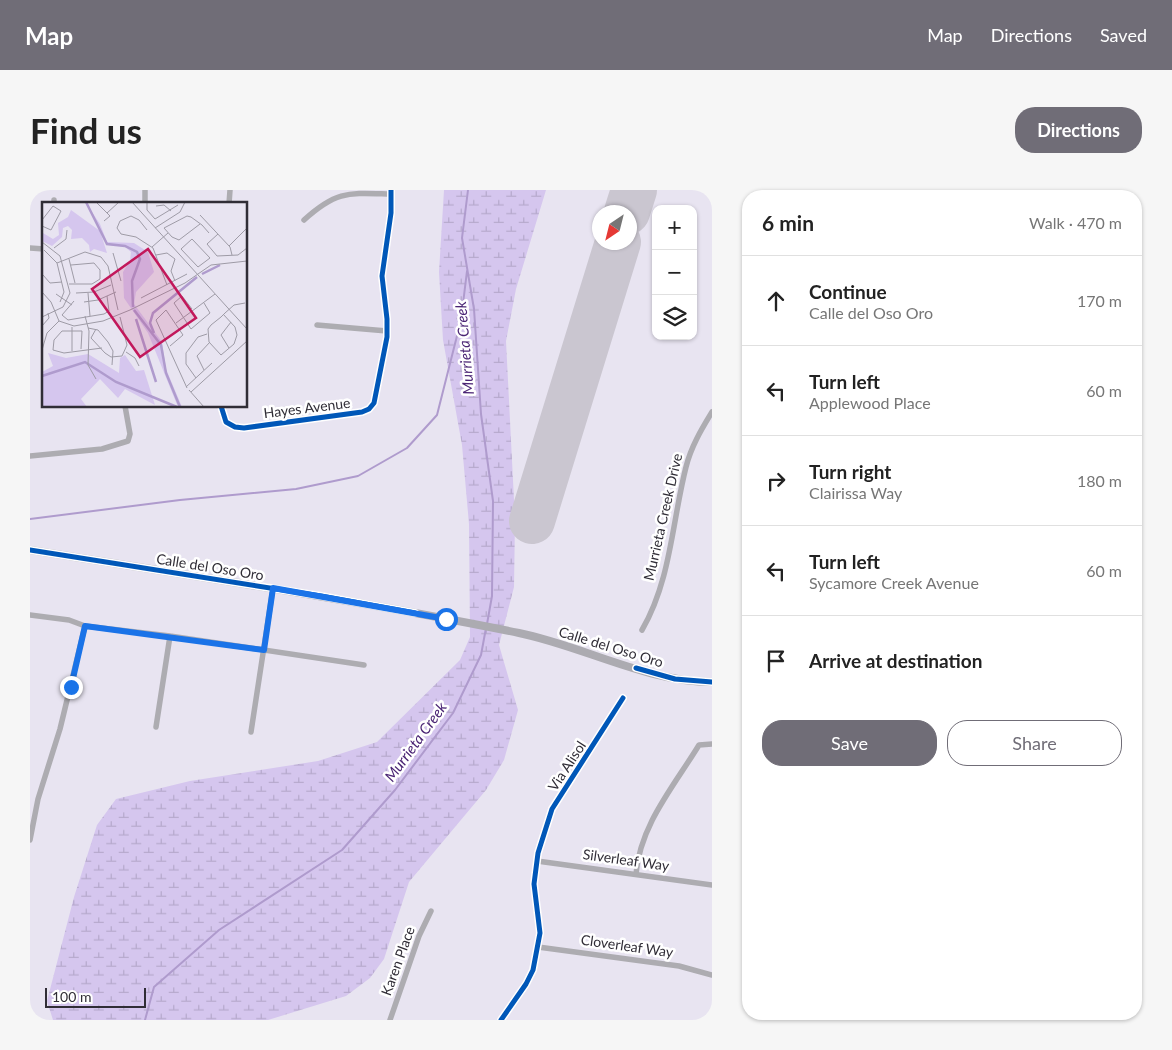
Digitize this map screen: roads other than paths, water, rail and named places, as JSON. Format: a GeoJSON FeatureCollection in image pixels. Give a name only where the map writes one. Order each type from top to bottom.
{"type":"FeatureCollection","features":[{"type":"Feature","properties":{"kind":"main road","name":"Calle del Oso Oro"},"geometry":{"type":"LineString","coordinates":[[30,550],[273,588],[521,633],[668,677],[712,682]]}},
{"type":"Feature","properties":{"kind":"street"},"geometry":{"type":"LineString","coordinates":[[304,220],[329,200],[341,195],[360,192],[391,192]]}},
{"type":"Feature","properties":{"kind":"street","name":"Hayes Avenue"},"geometry":{"type":"LineString","coordinates":[[222,408],[226,422],[235,427],[351,414],[369,410],[374,403],[378,388],[387,331],[382,276],[391,192]]}},
{"type":"Feature","properties":{"kind":"street"},"geometry":{"type":"LineString","coordinates":[[317,325],[387,331]]}},
{"type":"Feature","properties":{"kind":"street"},"geometry":{"type":"LineString","coordinates":[[30,456],[102,448],[120,445],[128,441],[130,434],[125,408]]}},
{"type":"Feature","properties":{"kind":"street","name":"Murrieta Creek Drive"},"geometry":{"type":"LineString","coordinates":[[642,630],[654,609],[669,559],[686,466],[694,442],[712,412]]}},
{"type":"Feature","properties":{"kind":"street"},"geometry":{"type":"LineString","coordinates":[[251,732],[273,588]]}},
{"type":"Feature","properties":{"kind":"street"},"geometry":{"type":"LineString","coordinates":[[30,615],[70,620],[85,626],[170,636],[364,665]]}},
{"type":"Feature","properties":{"kind":"street"},"geometry":{"type":"LineString","coordinates":[[30,836],[38,799],[71,687],[85,626]]}},
{"type":"Feature","properties":{"kind":"street"},"geometry":{"type":"LineString","coordinates":[[156,727],[170,636]]}},
{"type":"Feature","properties":{"kind":"street","name":"Via Alisol"},"geometry":{"type":"LineString","coordinates":[[501,1020],[526,984],[533,970],[540,933],[534,884],[542,838],[552,809],[623,698]]}},
{"type":"Feature","properties":{"kind":"street"},"geometry":{"type":"LineString","coordinates":[[636,874],[640,849],[652,818],[699,745],[712,744]]}},
{"type":"Feature","properties":{"kind":"street","name":"Silverleaf Way"},"geometry":{"type":"LineString","coordinates":[[537,860],[712,885]]}},
{"type":"Feature","properties":{"kind":"street","name":"Karen Place"},"geometry":{"type":"LineString","coordinates":[[390,1020],[419,936],[432,911]]}},
{"type":"Feature","properties":{"kind":"street","name":"Cloverleaf Way"},"geometry":{"type":"LineString","coordinates":[[538,947],[679,966],[712,975]]}},
{"type":"Feature","properties":{"kind":"waterway","name":"Murrieta Creek"},"geometry":{"type":"LineString","coordinates":[[468,190],[462,238],[474,309],[481,414],[493,501],[492,596],[487,624]]}},
{"type":"Feature","properties":{"kind":"waterway"},"geometry":{"type":"LineString","coordinates":[[30,519],[180,500],[296,489],[358,476],[407,448],[437,415],[461,320],[467,271]]}},
{"type":"Feature","properties":{"kind":"waterway","name":"Murrieta Creek"},"geometry":{"type":"LineString","coordinates":[[145,1020],[154,987],[219,930],[342,850],[395,790],[453,713],[481,655],[486,628]]}}]}
